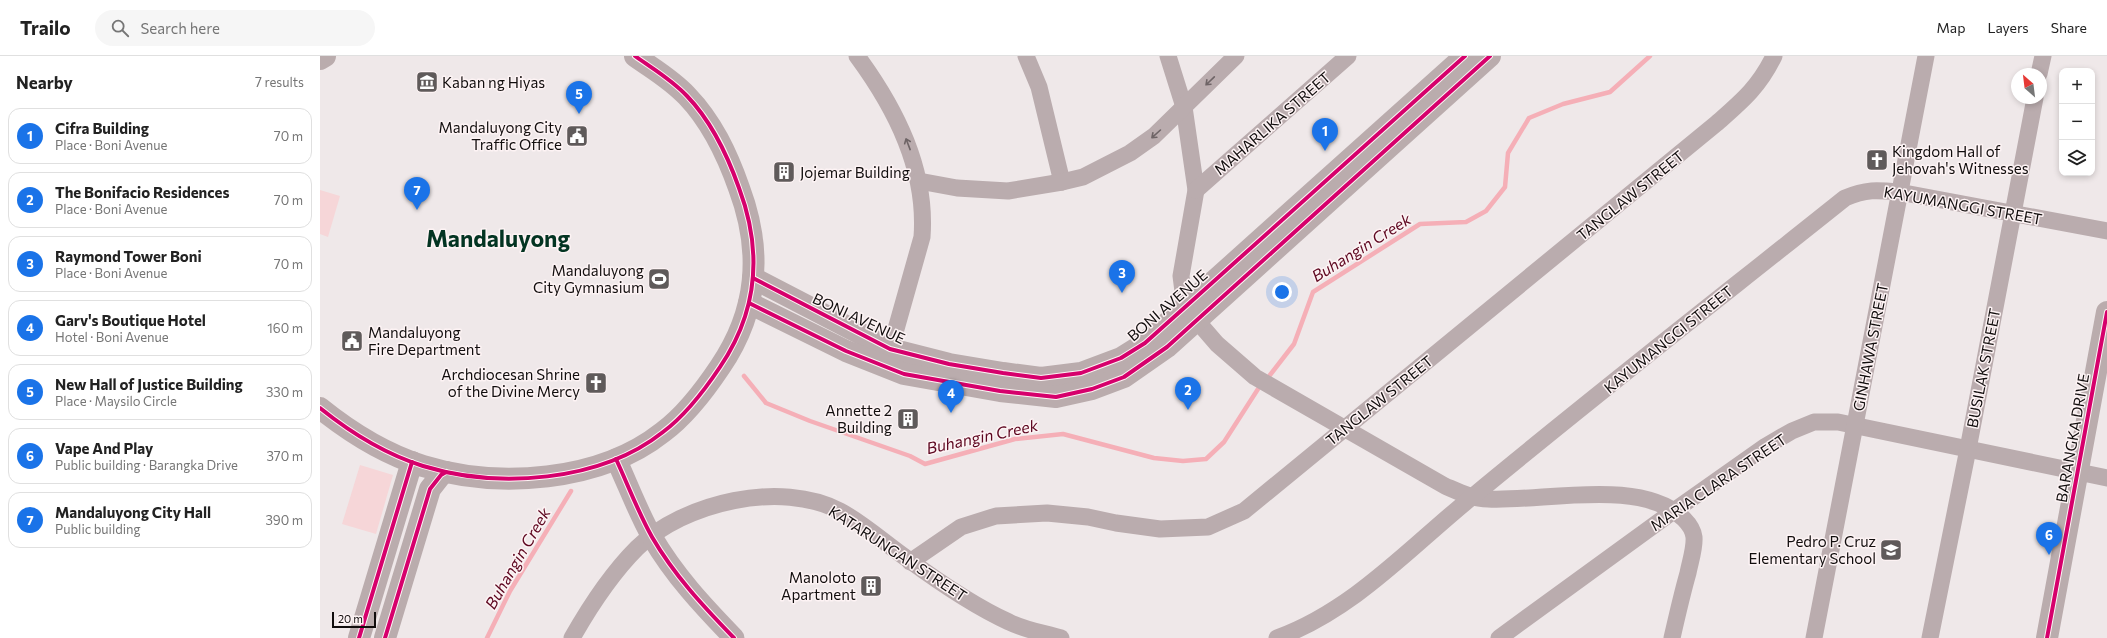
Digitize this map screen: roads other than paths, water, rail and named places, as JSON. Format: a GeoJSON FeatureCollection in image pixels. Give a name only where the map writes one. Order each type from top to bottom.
{"type":"FeatureCollection","features":[{"type":"Feature","properties":{"kind":"main road"},"geometry":{"type":"LineString","coordinates":[[320,59],[325,56]]}},
{"type":"Feature","properties":{"kind":"main road"},"geometry":{"type":"LineString","coordinates":[[320,408],[370,444],[412,462],[446,472],[474,476],[527,478],[558,476],[616,459],[663,432],[696,400],[731,351],[740,332],[749,303],[754,278],[754,258],[749,214],[721,144],[703,114],[686,94],[664,75],[635,56]]}},
{"type":"Feature","properties":{"kind":"main road","name":"BONI AVENUE"},"geometry":{"type":"LineString","coordinates":[[754,278],[888,358],[904,374],[949,383],[1056,397],[1092,389],[1124,377],[1157,354],[1190,314],[1465,56]]}},
{"type":"Feature","properties":{"kind":"main road","name":"BONI AVENUE"},"geometry":{"type":"LineString","coordinates":[[1190,314],[1490,56]]}},
{"type":"Feature","properties":{"kind":"main road","name":"BONI AVENUE"},"geometry":{"type":"LineString","coordinates":[[749,303],[888,358]]}},
{"type":"Feature","properties":{"kind":"main road","name":"BARANGKA DRIVE"},"geometry":{"type":"LineString","coordinates":[[2047,638],[2107,312]]}},
{"type":"Feature","properties":{"kind":"main road"},"geometry":{"type":"LineString","coordinates":[[359,638],[412,462]]}},
{"type":"Feature","properties":{"kind":"main road"},"geometry":{"type":"LineString","coordinates":[[385,638],[430,488],[440,475],[446,472]]}},
{"type":"Feature","properties":{"kind":"street"},"geometry":{"type":"LineString","coordinates":[[857,56],[880,88],[904,137],[919,181],[923,224],[922,237],[888,358]]}},
{"type":"Feature","properties":{"kind":"street"},"geometry":{"type":"LineString","coordinates":[[1026,56],[1039,87],[1062,182]]}},
{"type":"Feature","properties":{"kind":"street"},"geometry":{"type":"LineString","coordinates":[[1168,56],[1184,107],[1196,190],[1181,276],[1190,314],[1217,344],[1255,377],[1343,429],[1445,486],[1471,497],[1502,499],[1603,494],[1641,499],[1664,504],[1675,510],[1690,525],[1694,537],[1692,554],[1672,638]]}},
{"type":"Feature","properties":{"kind":"street"},"geometry":{"type":"LineString","coordinates":[[919,181],[957,188],[1008,191],[1062,182],[1098,170],[1130,153],[1154,136],[1236,56]]}},
{"type":"Feature","properties":{"kind":"street","name":"MAHARLIKA STREET"},"geometry":{"type":"LineString","coordinates":[[1196,190],[1348,56]]}},
{"type":"Feature","properties":{"kind":"street","name":"TANGLAW STREET"},"geometry":{"type":"LineString","coordinates":[[910,562],[961,527],[996,516],[1047,514],[1088,517],[1116,523],[1160,529],[1208,527],[1244,511],[1740,103],[1762,80],[1774,56]]}},
{"type":"Feature","properties":{"kind":"street","name":"GINHAWA STREET"},"geometry":{"type":"LineString","coordinates":[[1814,638],[1926,56]]}},
{"type":"Feature","properties":{"kind":"street"},"geometry":{"type":"LineString","coordinates":[[2040,68],[2043,56]]}},
{"type":"Feature","properties":{"kind":"street","name":"BUSILAK STREET"},"geometry":{"type":"LineString","coordinates":[[1930,638],[1968,449],[2034,104]]}},
{"type":"Feature","properties":{"kind":"street","name":"KAYUMANGGI STREET"},"geometry":{"type":"LineString","coordinates":[[1276,638],[1332,609],[1384,574],[1471,497],[1845,198],[1859,192],[1873,190],[1899,192],[2107,231]]}},
{"type":"Feature","properties":{"kind":"street","name":"MARIA CLARA STREET"},"geometry":{"type":"LineString","coordinates":[[1499,638],[1766,446],[1792,431],[1814,422],[1838,422],[2107,478]]}},
{"type":"Feature","properties":{"kind":"street"},"geometry":{"type":"LineString","coordinates":[[616,459],[651,536],[690,592],[734,638]]}},
{"type":"Feature","properties":{"kind":"street","name":"KATARUNGAN STREET"},"geometry":{"type":"LineString","coordinates":[[572,638],[608,585],[637,548],[651,536],[680,519],[715,505],[751,497],[789,497],[813,500],[840,511],[936,580],[1010,622],[1061,638]]}},
{"type":"Feature","properties":{"kind":"waterway","name":"Buhangin Creek"},"geometry":{"type":"LineString","coordinates":[[1270,375],[1294,344],[1313,292],[1420,224],[1466,222],[1486,211],[1505,187],[1508,153],[1529,118],[1563,104],[1610,92],[1650,56]]}},
{"type":"Feature","properties":{"kind":"waterway","name":"Buhangin Creek"},"geometry":{"type":"LineString","coordinates":[[744,376],[766,403],[810,421],[910,456],[925,464],[1015,439],[1063,434],[1154,458],[1183,461],[1206,459],[1224,442],[1258,389]]}},
{"type":"Feature","properties":{"kind":"waterway","name":"Buhangin Creek"},"geometry":{"type":"LineString","coordinates":[[487,638],[510,591],[571,491]]}},
{"type":"Feature","properties":{"kind":"place","name":"Kaban ng Hiyas"},"geometry":{"type":"Point","coordinates":[427,82]}},
{"type":"Feature","properties":{"kind":"place","name":"New Hall of Justice Building"},"geometry":{"type":"Point","coordinates":[579,114]}},
{"type":"Feature","properties":{"kind":"place","name":"Mandaluyong City Traffic Office"},"geometry":{"type":"Point","coordinates":[577,136]}},
{"type":"Feature","properties":{"kind":"place","name":"Cifra Building"},"geometry":{"type":"Point","coordinates":[1325,151]}},
{"type":"Feature","properties":{"kind":"place","name":"Kingdom Hall of Jehovah's Witnesses"},"geometry":{"type":"Point","coordinates":[1877,160]}},
{"type":"Feature","properties":{"kind":"place","name":"Jojemar Building"},"geometry":{"type":"Point","coordinates":[784,172]}},
{"type":"Feature","properties":{"kind":"place","name":"Mandaluyong City Hall"},"geometry":{"type":"Point","coordinates":[417,210]}},
{"type":"Feature","properties":{"kind":"place","name":"Mandaluyong City Gymnasium"},"geometry":{"type":"Point","coordinates":[659,279]}},
{"type":"Feature","properties":{"kind":"place","name":"Raymond Tower Boni"},"geometry":{"type":"Point","coordinates":[1122,293]}},
{"type":"Feature","properties":{"kind":"place","name":"Mandaluyong Fire Department"},"geometry":{"type":"Point","coordinates":[352,341]}},
{"type":"Feature","properties":{"kind":"place","name":"Archdiocesan Shrine of the Divine Mercy"},"geometry":{"type":"Point","coordinates":[596,383]}},
{"type":"Feature","properties":{"kind":"place","name":"The Bonifacio Residences"},"geometry":{"type":"Point","coordinates":[1188,410]}},
{"type":"Feature","properties":{"kind":"place","name":"Garv's Boutique Hotel"},"geometry":{"type":"Point","coordinates":[951,413]}},
{"type":"Feature","properties":{"kind":"place","name":"Annette 2 Building"},"geometry":{"type":"Point","coordinates":[908,419]}},
{"type":"Feature","properties":{"kind":"place","name":"Pedro P. Cruz Elementary School"},"geometry":{"type":"Point","coordinates":[1891,550]}},
{"type":"Feature","properties":{"kind":"place","name":"Vape And Play"},"geometry":{"type":"Point","coordinates":[2049,555]}},
{"type":"Feature","properties":{"kind":"place","name":"Manoloto Apartment"},"geometry":{"type":"Point","coordinates":[871,586]}},
{"type":"Feature","properties":{"kind":"district","name":"Mandaluyong"},"geometry":{"type":"Point","coordinates":[498,238]}}]}
